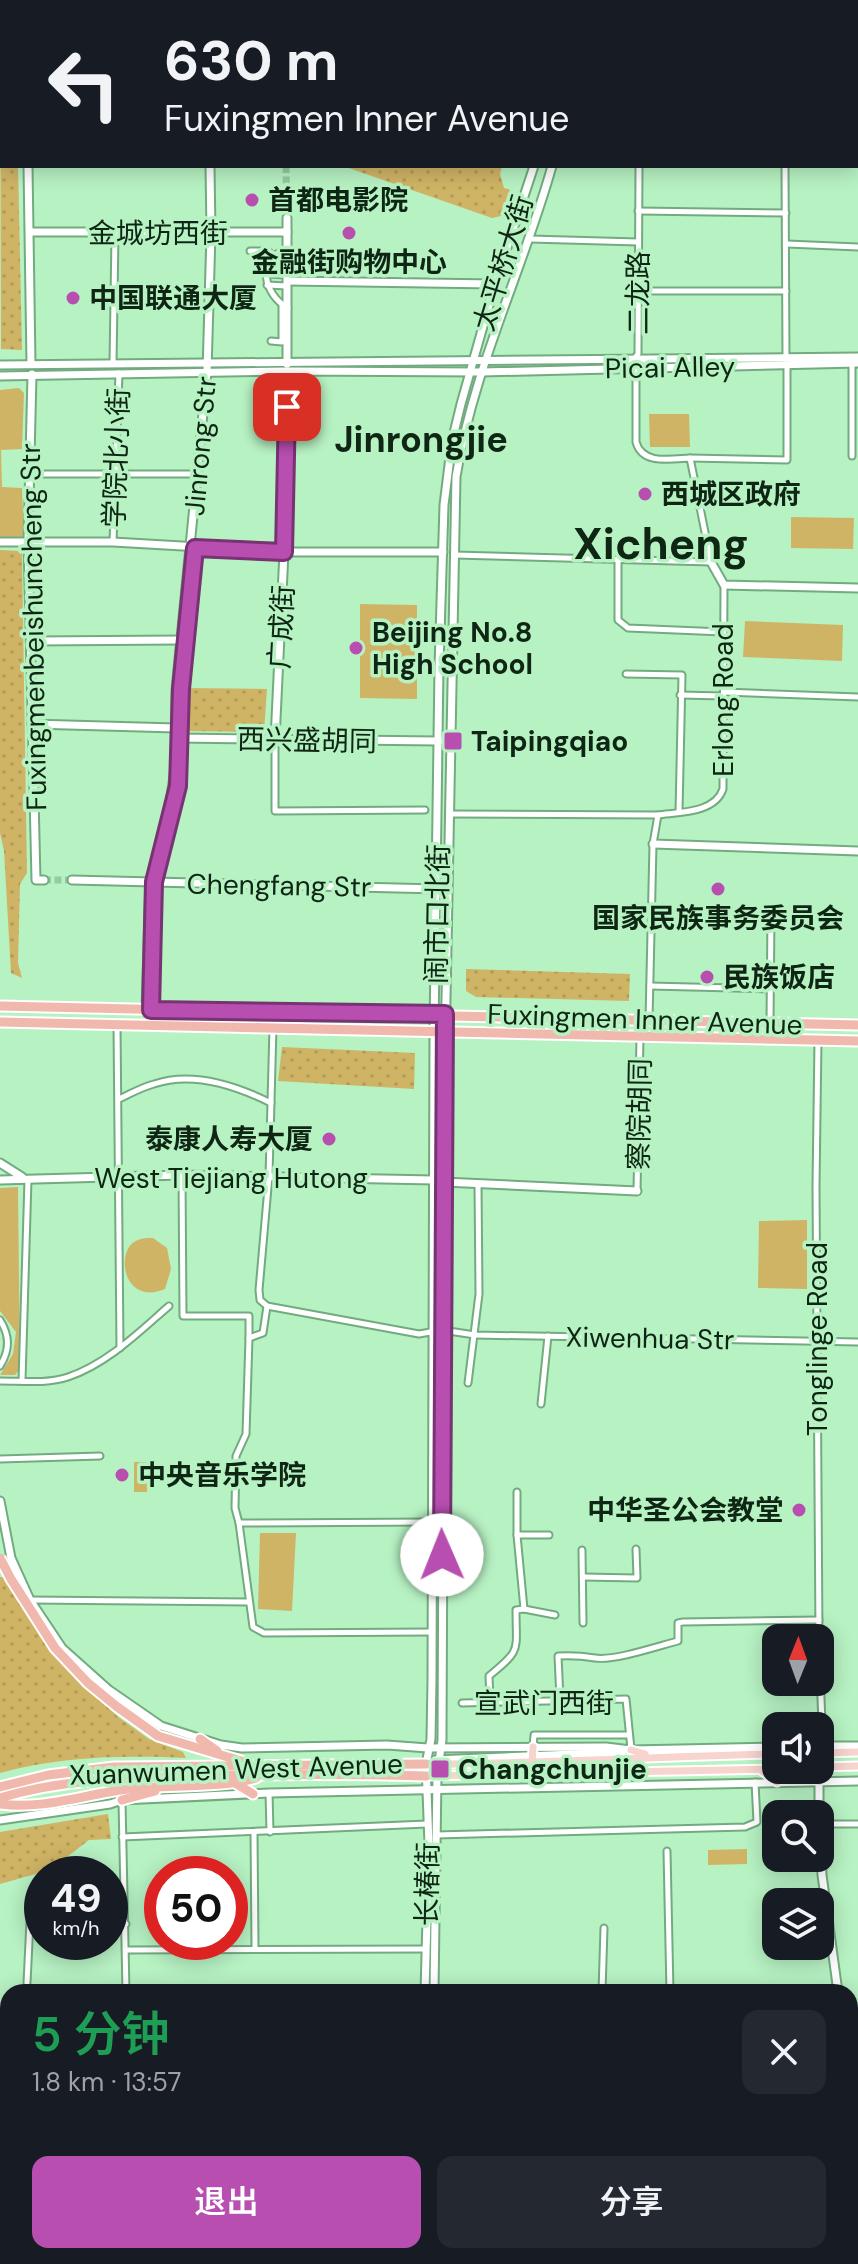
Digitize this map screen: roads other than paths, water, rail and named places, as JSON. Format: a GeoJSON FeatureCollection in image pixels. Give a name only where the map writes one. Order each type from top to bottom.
{"type":"FeatureCollection","features":[{"type":"Feature","properties":{"kind":"highway","name":"Fuxingmen Inner Avenue"},"geometry":{"type":"LineString","coordinates":[[4,1006],[858,1025]]}},
{"type":"Feature","properties":{"kind":"highway","name":"Fuxingmen Inner Avenue"},"geometry":{"type":"LineString","coordinates":[[5,1022],[858,1041]]}},
{"type":"Feature","properties":{"kind":"highway"},"geometry":{"type":"LineString","coordinates":[[4,1558],[55,1648],[102,1695],[158,1736],[268,1770]]}},
{"type":"Feature","properties":{"kind":"highway"},"geometry":{"type":"LineString","coordinates":[[200,1739],[226,1757]]}},
{"type":"Feature","properties":{"kind":"highway","name":"Xuanwumen West Avenue"},"geometry":{"type":"LineString","coordinates":[[0,1798],[113,1779],[426,1764]]}},
{"type":"Feature","properties":{"kind":"highway","name":"Xuanwumen West Avenue"},"geometry":{"type":"LineString","coordinates":[[0,1787],[80,1770],[165,1767],[426,1776]]}},
{"type":"Feature","properties":{"kind":"highway"},"geometry":{"type":"LineString","coordinates":[[0,1804],[31,1805],[102,1792],[235,1783],[268,1770]]}},
{"type":"Feature","properties":{"kind":"highway"},"geometry":{"type":"LineString","coordinates":[[235,1783],[253,1794]]}},
{"type":"Feature","properties":{"kind":"highway"},"geometry":{"type":"LineString","coordinates":[[122,1800],[170,1786]]}},
{"type":"Feature","properties":{"kind":"main road"},"geometry":{"type":"LineString","coordinates":[[28,168],[31,364]]}},
{"type":"Feature","properties":{"kind":"main road","name":"Jinrong Str"},"geometry":{"type":"LineString","coordinates":[[148,1010],[152,882],[173,789],[183,640],[210,362],[214,233],[210,168]]}},
{"type":"Feature","properties":{"kind":"main road","name":"太平桥大街"},"geometry":{"type":"LineString","coordinates":[[443,552],[448,464],[473,360],[533,168]]}},
{"type":"Feature","properties":{"kind":"main road","name":"闹市口北街"},"geometry":{"type":"LineString","coordinates":[[440,1014],[451,814],[456,477],[462,442],[482,372],[530,239],[551,168]]}},
{"type":"Feature","properties":{"kind":"main road","name":"广成街"},"geometry":{"type":"LineString","coordinates":[[275,740],[284,552],[287,218]]}},
{"type":"Feature","properties":{"kind":"main road","name":"金城坊西街"},"geometry":{"type":"LineString","coordinates":[[30,232],[287,232]]}},
{"type":"Feature","properties":{"kind":"main road"},"geometry":{"type":"LineString","coordinates":[[288,280],[495,284]]}},
{"type":"Feature","properties":{"kind":"main road"},"geometry":{"type":"LineString","coordinates":[[787,362],[858,357]]}},
{"type":"Feature","properties":{"kind":"main road"},"geometry":{"type":"LineString","coordinates":[[0,376],[209,372],[473,360],[855,364]]}},
{"type":"Feature","properties":{"kind":"main road"},"geometry":{"type":"LineString","coordinates":[[0,365],[210,362],[287,367]]}},
{"type":"Feature","properties":{"kind":"main road","name":"Picai Alley"},"geometry":{"type":"LineString","coordinates":[[287,367],[482,372],[634,364]]}},
{"type":"Feature","properties":{"kind":"main road"},"geometry":{"type":"LineString","coordinates":[[193,548],[209,372]]}},
{"type":"Feature","properties":{"kind":"main road","name":"Fuxingmenbeishuncheng Str"},"geometry":{"type":"LineString","coordinates":[[32,374],[28,542],[32,724],[40,880]]}},
{"type":"Feature","properties":{"kind":"main road"},"geometry":{"type":"LineString","coordinates":[[0,542],[113,542],[284,552],[443,552]]}},
{"type":"Feature","properties":{"kind":"main road","name":"闹市口北街"},"geometry":{"type":"LineString","coordinates":[[440,1014],[438,813],[443,552]]}},
{"type":"Feature","properties":{"kind":"main road"},"geometry":{"type":"LineString","coordinates":[[711,562],[724,585],[858,588]]}},
{"type":"Feature","properties":{"kind":"main road"},"geometry":{"type":"LineString","coordinates":[[32,641],[183,640],[178,738]]}},
{"type":"Feature","properties":{"kind":"main road"},"geometry":{"type":"LineString","coordinates":[[32,724],[176,728]]}},
{"type":"Feature","properties":{"kind":"main road","name":"西兴盛胡同"},"geometry":{"type":"LineString","coordinates":[[178,738],[439,741]]}},
{"type":"Feature","properties":{"kind":"main road"},"geometry":{"type":"LineString","coordinates":[[438,813],[451,814]]}},
{"type":"Feature","properties":{"kind":"main road"},"geometry":{"type":"LineString","coordinates":[[653,844],[858,851]]}},
{"type":"Feature","properties":{"kind":"main road","name":"Chengfang Str"},"geometry":{"type":"LineString","coordinates":[[72,880],[438,889]]}},
{"type":"Feature","properties":{"kind":"main road"},"geometry":{"type":"LineString","coordinates":[[0,999],[4,1006]]}},
{"type":"Feature","properties":{"kind":"main road"},"geometry":{"type":"LineString","coordinates":[[439,1181],[434,1030],[440,1014]]}},
{"type":"Feature","properties":{"kind":"main road"},"geometry":{"type":"LineString","coordinates":[[439,1181],[445,1031],[440,1014]]}},
{"type":"Feature","properties":{"kind":"main road"},"geometry":{"type":"LineString","coordinates":[[0,1029],[5,1022]]}},
{"type":"Feature","properties":{"kind":"main road"},"geometry":{"type":"LineString","coordinates":[[0,1163],[28,1178]]}},
{"type":"Feature","properties":{"kind":"main road","name":"West Tiejiang Hutong"},"geometry":{"type":"LineString","coordinates":[[0,1180],[269,1176],[637,1191]]}},
{"type":"Feature","properties":{"kind":"main road","name":"长椿街"},"geometry":{"type":"LineString","coordinates":[[434,1984],[440,1748],[442,1330],[439,1181]]}},
{"type":"Feature","properties":{"kind":"main road","name":"长椿街"},"geometry":{"type":"LineString","coordinates":[[425,1984],[426,1764],[431,1733],[433,1332],[439,1181]]}},
{"type":"Feature","properties":{"kind":"main road"},"geometry":{"type":"LineString","coordinates":[[0,1501],[4,1558]]}},
{"type":"Feature","properties":{"kind":"main road"},"geometry":{"type":"LineString","coordinates":[[0,1567],[14,1575]]}},
{"type":"Feature","properties":{"kind":"main road"},"geometry":{"type":"LineString","coordinates":[[0,1574],[14,1575]]}},
{"type":"Feature","properties":{"kind":"main road","name":"Xuanwumen West Avenue"},"geometry":{"type":"LineString","coordinates":[[14,1575],[62,1648],[109,1690],[161,1726],[200,1739],[242,1748],[387,1745],[428,1748],[606,1747],[631,1750]]}},
{"type":"Feature","properties":{"kind":"main road"},"geometry":{"type":"LineString","coordinates":[[834,1748],[858,1746]]}},
{"type":"Feature","properties":{"kind":"main road"},"geometry":{"type":"LineString","coordinates":[[533,1747],[532,1760],[631,1750],[762,1747]]}},
{"type":"Feature","properties":{"kind":"main road"},"geometry":{"type":"LineString","coordinates":[[631,1750],[655,1756]]}},
{"type":"Feature","properties":{"kind":"main road"},"geometry":{"type":"LineString","coordinates":[[834,1750],[858,1752]]}},
{"type":"Feature","properties":{"kind":"main road","name":"Xuanwumen West Avenue"},"geometry":{"type":"LineString","coordinates":[[426,1764],[762,1754]]}},
{"type":"Feature","properties":{"kind":"main road"},"geometry":{"type":"LineString","coordinates":[[834,1767],[858,1766]]}},
{"type":"Feature","properties":{"kind":"main road","name":"Xuanwumen West Avenue"},"geometry":{"type":"LineString","coordinates":[[426,1776],[760,1770]]}},
{"type":"Feature","properties":{"kind":"main road","name":"Xuanwumen West Avenue"},"geometry":{"type":"LineString","coordinates":[[834,1781],[858,1781]]}},
{"type":"Feature","properties":{"kind":"main road","name":"Xuanwumen West Avenue"},"geometry":{"type":"LineString","coordinates":[[0,1817],[122,1800],[269,1793],[762,1782]]}},
{"type":"Feature","properties":{"kind":"main road"},"geometry":{"type":"LineString","coordinates":[[822,1872],[837,1984]]}},
{"type":"Feature","properties":{"kind":"street","name":"二龙路"},"geometry":{"type":"LineString","coordinates":[[639,168],[638,354],[634,364],[638,449],[642,454],[656,459],[690,458]]}},
{"type":"Feature","properties":{"kind":"street"},"geometry":{"type":"LineString","coordinates":[[454,555],[711,562],[690,458],[787,460],[785,168]]}},
{"type":"Feature","properties":{"kind":"street"},"geometry":{"type":"LineString","coordinates":[[638,211],[786,213]]}},
{"type":"Feature","properties":{"kind":"street"},"geometry":{"type":"LineString","coordinates":[[113,364],[115,234]]}},
{"type":"Feature","properties":{"kind":"street"},"geometry":{"type":"LineString","coordinates":[[530,239],[638,242]]}},
{"type":"Feature","properties":{"kind":"street"},"geometry":{"type":"LineString","coordinates":[[787,244],[858,247]]}},
{"type":"Feature","properties":{"kind":"street"},"geometry":{"type":"LineString","coordinates":[[271,341],[282,342],[285,306],[274,298],[267,285],[266,274],[273,258],[288,249]]}},
{"type":"Feature","properties":{"kind":"street"},"geometry":{"type":"LineString","coordinates":[[250,251],[270,251],[273,258]]}},
{"type":"Feature","properties":{"kind":"street"},"geometry":{"type":"LineString","coordinates":[[266,274],[288,280]]}},
{"type":"Feature","properties":{"kind":"street"},"geometry":{"type":"LineString","coordinates":[[267,285],[288,280]]}},
{"type":"Feature","properties":{"kind":"street"},"geometry":{"type":"LineString","coordinates":[[649,291],[786,291]]}},
{"type":"Feature","properties":{"kind":"street"},"geometry":{"type":"LineString","coordinates":[[852,456],[855,364]]}},
{"type":"Feature","properties":{"kind":"street","name":"学院北小街"},"geometry":{"type":"LineString","coordinates":[[113,542],[119,373]]}},
{"type":"Feature","properties":{"kind":"street"},"geometry":{"type":"LineString","coordinates":[[30,474],[198,474]]}},
{"type":"Feature","properties":{"kind":"street"},"geometry":{"type":"LineString","coordinates":[[618,560],[618,620],[628,628],[723,632]]}},
{"type":"Feature","properties":{"kind":"street","name":"Erlong Road"},"geometry":{"type":"LineString","coordinates":[[451,814],[658,815],[701,809],[721,796],[724,585]]}},
{"type":"Feature","properties":{"kind":"street"},"geometry":{"type":"LineString","coordinates":[[626,674],[682,675],[679,812]]}},
{"type":"Feature","properties":{"kind":"street"},"geometry":{"type":"LineString","coordinates":[[680,695],[858,697]]}},
{"type":"Feature","properties":{"kind":"street"},"geometry":{"type":"LineString","coordinates":[[275,740],[275,811],[425,810]]}},
{"type":"Feature","properties":{"kind":"street"},"geometry":{"type":"LineString","coordinates":[[649,1020],[653,844],[658,815]]}},
{"type":"Feature","properties":{"kind":"street"},"geometry":{"type":"LineString","coordinates":[[770,1022],[771,914]]}},
{"type":"Feature","properties":{"kind":"street"},"geometry":{"type":"LineString","coordinates":[[650,986],[770,989]]}},
{"type":"Feature","properties":{"kind":"street"},"geometry":{"type":"LineString","coordinates":[[117,1024],[120,1348]]}},
{"type":"Feature","properties":{"kind":"street"},"geometry":{"type":"LineString","coordinates":[[273,1027],[269,1176],[258,1293],[260,1300],[267,1306],[419,1334],[442,1330]]}},
{"type":"Feature","properties":{"kind":"street","name":"察院胡同"},"geometry":{"type":"LineString","coordinates":[[637,1191],[640,1036]]}},
{"type":"Feature","properties":{"kind":"street","name":"Tonglinge Road"},"geometry":{"type":"LineString","coordinates":[[818,1040],[819,1624]]}},
{"type":"Feature","properties":{"kind":"street"},"geometry":{"type":"LineString","coordinates":[[119,1099],[156,1083],[193,1079],[228,1085],[271,1103]]}},
{"type":"Feature","properties":{"kind":"street"},"geometry":{"type":"LineString","coordinates":[[182,1175],[183,1316],[249,1316],[246,1434],[236,1456],[235,1508],[253,1627],[264,1633],[432,1632]]}},
{"type":"Feature","properties":{"kind":"street"},"geometry":{"type":"LineString","coordinates":[[22,1381],[28,1178]]}},
{"type":"Feature","properties":{"kind":"street"},"geometry":{"type":"LineString","coordinates":[[468,1383],[479,1294],[478,1183]]}},
{"type":"Feature","properties":{"kind":"street"},"geometry":{"type":"LineString","coordinates":[[0,1381],[68,1377],[120,1348],[169,1306]]}},
{"type":"Feature","properties":{"kind":"street"},"geometry":{"type":"LineString","coordinates":[[249,1338],[263,1333],[267,1306]]}},
{"type":"Feature","properties":{"kind":"street"},"geometry":{"type":"LineString","coordinates":[[0,1320],[7,1332],[8,1348],[0,1366]]}},
{"type":"Feature","properties":{"kind":"street","name":"Xiwenhua Str"},"geometry":{"type":"LineString","coordinates":[[442,1330],[475,1335],[858,1342]]}},
{"type":"Feature","properties":{"kind":"street"},"geometry":{"type":"LineString","coordinates":[[541,1404],[548,1336]]}},
{"type":"Feature","properties":{"kind":"street"},"geometry":{"type":"LineString","coordinates":[[0,1459],[100,1456]]}},
{"type":"Feature","properties":{"kind":"street"},"geometry":{"type":"LineString","coordinates":[[517,1492],[517,1535],[524,1609]]}},
{"type":"Feature","properties":{"kind":"street"},"geometry":{"type":"LineString","coordinates":[[239,1523],[433,1522]]}},
{"type":"Feature","properties":{"kind":"street"},"geometry":{"type":"LineString","coordinates":[[517,1535],[549,1535]]}},
{"type":"Feature","properties":{"kind":"street"},"geometry":{"type":"LineString","coordinates":[[583,1577],[637,1578],[636,1549]]}},
{"type":"Feature","properties":{"kind":"street"},"geometry":{"type":"LineString","coordinates":[[582,1550],[583,1623]]}},
{"type":"Feature","properties":{"kind":"street"},"geometry":{"type":"LineString","coordinates":[[30,1600],[249,1602]]}},
{"type":"Feature","properties":{"kind":"street"},"geometry":{"type":"LineString","coordinates":[[490,1702],[489,1676],[513,1657],[516,1648],[516,1610],[555,1615]]}},
{"type":"Feature","properties":{"kind":"street"},"geometry":{"type":"LineString","coordinates":[[560,1699],[558,1656],[588,1654],[594,1658],[628,1654],[678,1641],[678,1623],[683,1622],[819,1620]]}},
{"type":"Feature","properties":{"kind":"street","name":"宣武门西街"},"geometry":{"type":"LineString","coordinates":[[462,1703],[626,1699],[631,1750]]}},
{"type":"Feature","properties":{"kind":"street"},"geometry":{"type":"LineString","coordinates":[[533,1747],[534,1735],[630,1735]]}},
{"type":"Feature","properties":{"kind":"street"},"geometry":{"type":"LineString","coordinates":[[436,1835],[745,1827],[757,1822],[755,1782]]}},
{"type":"Feature","properties":{"kind":"street"},"geometry":{"type":"LineString","coordinates":[[269,1793],[270,1832]]}},
{"type":"Feature","properties":{"kind":"street"},"geometry":{"type":"LineString","coordinates":[[122,1800],[123,1856]]}},
{"type":"Feature","properties":{"kind":"street"},"geometry":{"type":"LineString","coordinates":[[122,1837],[427,1824]]}},
{"type":"Feature","properties":{"kind":"street"},"geometry":{"type":"LineString","coordinates":[[834,1824],[858,1824]]}},
{"type":"Feature","properties":{"kind":"street"},"geometry":{"type":"LineString","coordinates":[[254,1833],[255,1948]]}},
{"type":"Feature","properties":{"kind":"street"},"geometry":{"type":"LineString","coordinates":[[667,1851],[670,1984]]}},
{"type":"Feature","properties":{"kind":"street"},"geometry":{"type":"LineString","coordinates":[[602,1984],[604,1928]]}},
{"type":"Feature","properties":{"kind":"street"},"geometry":{"type":"LineString","coordinates":[[128,1950],[426,1949]]}},
{"type":"Feature","properties":{"kind":"street"},"geometry":{"type":"LineString","coordinates":[[27,1983],[28,1960]]}},
{"type":"Feature","properties":{"kind":"street"},"geometry":{"type":"LineString","coordinates":[[126,1984],[127,1960]]}},
{"type":"Feature","properties":{"kind":"tunnel"},"geometry":{"type":"LineString","coordinates":[[286,168],[287,218]]}},
{"type":"Feature","properties":{"kind":"tunnel"},"geometry":{"type":"LineString","coordinates":[[44,880],[72,880]]}},
{"type":"Feature","properties":{"kind":"place","name":"首都电影院"},"geometry":{"type":"Point","coordinates":[252,200]}},
{"type":"Feature","properties":{"kind":"place","name":"金融街购物中心"},"geometry":{"type":"Point","coordinates":[349,233]}},
{"type":"Feature","properties":{"kind":"place","name":"中国联通大厦"},"geometry":{"type":"Point","coordinates":[73,298]}},
{"type":"Feature","properties":{"kind":"place","name":"西城区政府"},"geometry":{"type":"Point","coordinates":[645,494]}},
{"type":"Feature","properties":{"kind":"place","name":"Beijing No.8 High School"},"geometry":{"type":"Point","coordinates":[356,648]}},
{"type":"Feature","properties":{"kind":"place","name":"Taipingqiao"},"geometry":{"type":"Point","coordinates":[453,741]}},
{"type":"Feature","properties":{"kind":"place","name":"国家民族事务委员会"},"geometry":{"type":"Point","coordinates":[718,889]}},
{"type":"Feature","properties":{"kind":"place","name":"民族饭店"},"geometry":{"type":"Point","coordinates":[707,977]}},
{"type":"Feature","properties":{"kind":"place","name":"泰康人寿大厦"},"geometry":{"type":"Point","coordinates":[329,1139]}},
{"type":"Feature","properties":{"kind":"place","name":"中央音乐学院"},"geometry":{"type":"Point","coordinates":[122,1475]}},
{"type":"Feature","properties":{"kind":"place","name":"中华圣公会教堂"},"geometry":{"type":"Point","coordinates":[799,1510]}},
{"type":"Feature","properties":{"kind":"place","name":"Changchunjie"},"geometry":{"type":"Point","coordinates":[440,1769]}},
{"type":"Feature","properties":{"kind":"district","name":"Jinrongjie"},"geometry":{"type":"Point","coordinates":[421,439]}},
{"type":"Feature","properties":{"kind":"district","name":"Xicheng"},"geometry":{"type":"Point","coordinates":[661,544]}}]}
